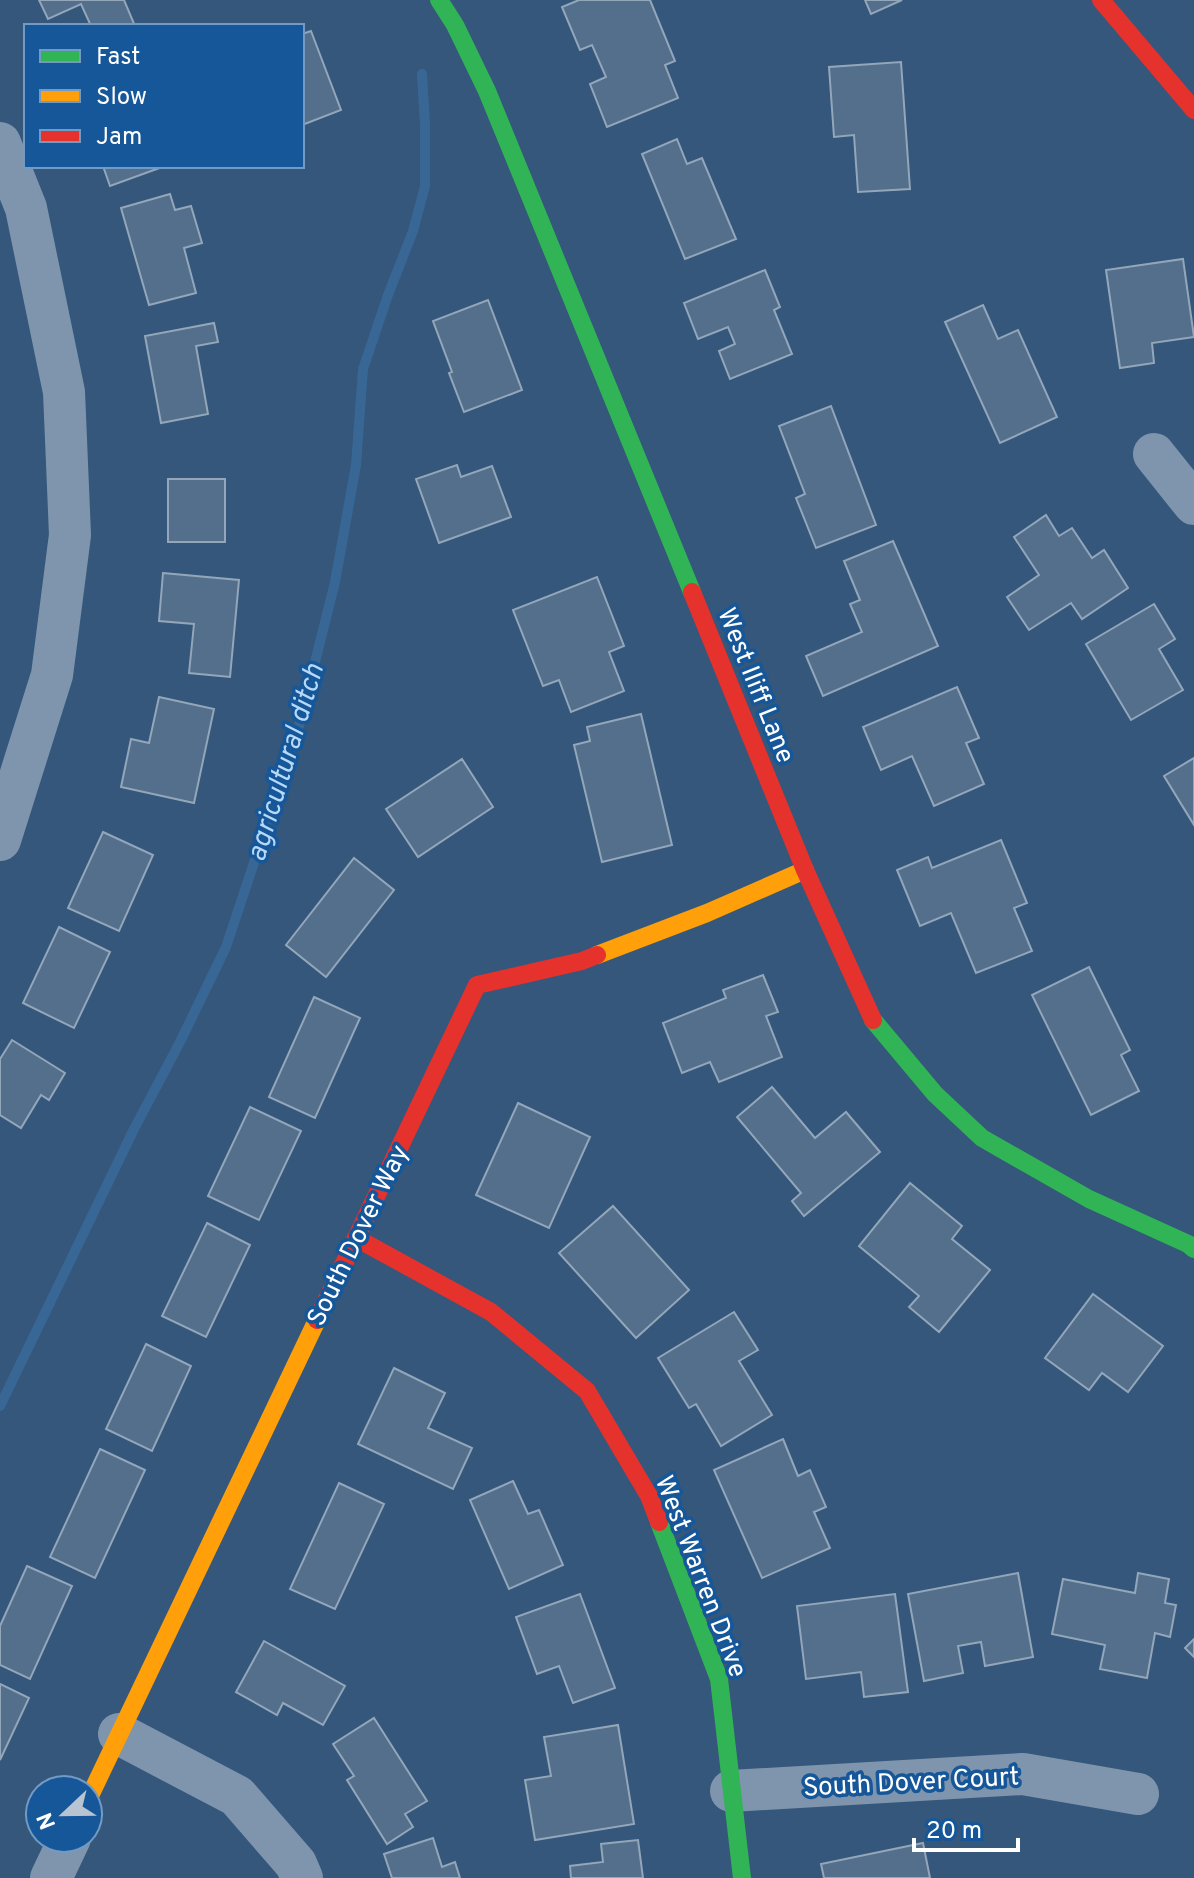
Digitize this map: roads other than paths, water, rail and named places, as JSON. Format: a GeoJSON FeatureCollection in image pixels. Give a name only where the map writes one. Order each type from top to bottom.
{"type":"FeatureCollection","features":[{"type":"Feature","properties":{"kind":"street","name":"West Iliff Lane"},"geometry":{"type":"LineString","coordinates":[[439,0],[455,25],[487,91],[805,870],[873,1020],[935,1094],[982,1138],[1089,1199],[1194,1249]]}},
{"type":"Feature","properties":{"kind":"street"},"geometry":{"type":"LineString","coordinates":[[1101,0],[1194,110]]}},
{"type":"Feature","properties":{"kind":"street"},"geometry":{"type":"LineString","coordinates":[[0,143],[26,208],[64,392],[70,535],[52,675],[0,840]]}},
{"type":"Feature","properties":{"kind":"street"},"geometry":{"type":"LineString","coordinates":[[1154,454],[1194,504]]}},
{"type":"Feature","properties":{"kind":"street","name":"South Dover Way"},"geometry":{"type":"LineString","coordinates":[[100,1774],[477,985],[582,961],[707,913],[805,870]]}},
{"type":"Feature","properties":{"kind":"street","name":"West Warren Drive"},"geometry":{"type":"LineString","coordinates":[[356,1238],[491,1312],[587,1391],[649,1496],[719,1679],[742,1878]]}},
{"type":"Feature","properties":{"kind":"street"},"geometry":{"type":"LineString","coordinates":[[119,1734],[237,1796],[296,1864],[302,1878]]}},
{"type":"Feature","properties":{"kind":"street","name":"South Dover Court"},"geometry":{"type":"LineString","coordinates":[[731,1791],[1023,1774],[1138,1794]]}},
{"type":"Feature","properties":{"kind":"street"},"geometry":{"type":"LineString","coordinates":[[51,1878],[62,1854]]}},
{"type":"Feature","properties":{"kind":"waterway","name":"agricultural ditch"},"geometry":{"type":"LineString","coordinates":[[0,1406],[226,947],[298,730],[335,582],[356,465],[363,369],[413,231],[425,186],[422,74]]}}]}
